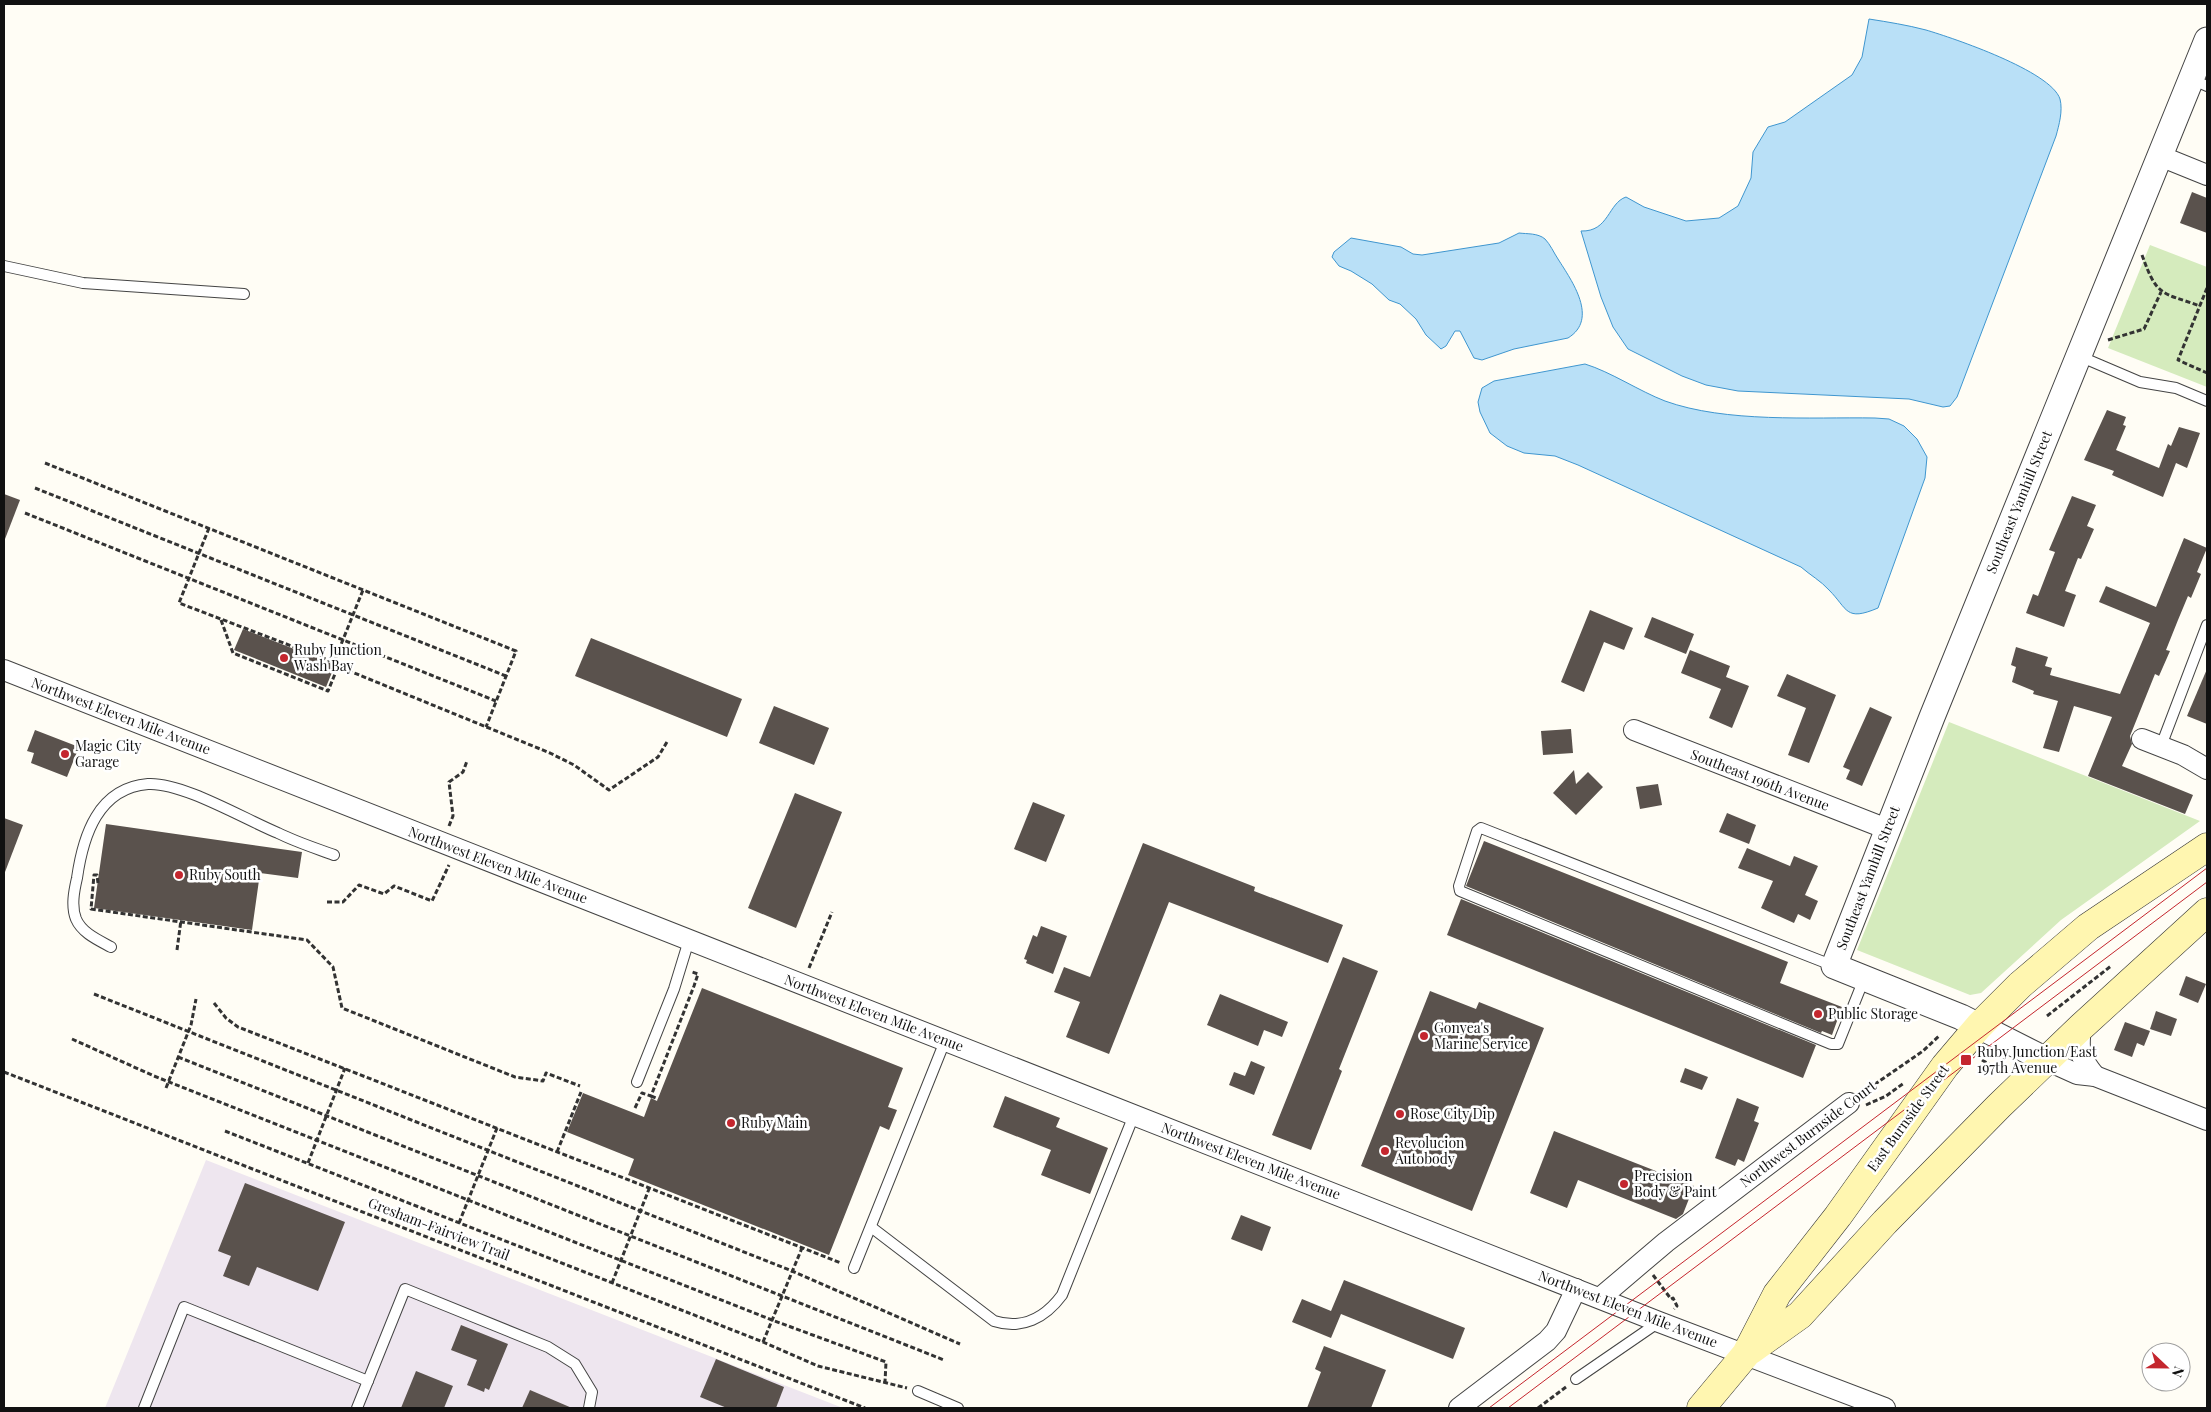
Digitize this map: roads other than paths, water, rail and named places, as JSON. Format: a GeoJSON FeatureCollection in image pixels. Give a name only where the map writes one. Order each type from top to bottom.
{"type":"FeatureCollection","features":[{"type":"Feature","properties":{"kind":"main road","name":"East Burnside Street"},"geometry":{"type":"LineString","coordinates":[[1701,1408],[1746,1354],[1777,1294],[1838,1216],[1945,1066],[1979,1026],[2020,985],[2088,927],[2118,905],[2207,847]]}},
{"type":"Feature","properties":{"kind":"main road","name":"East Burnside Street"},"geometry":{"type":"LineString","coordinates":[[1746,1354],[1800,1315],[1925,1181],[2046,1060],[2207,912]]}},
{"type":"Feature","properties":{"kind":"street","name":"Southeast Yamhill Street"},"geometry":{"type":"LineString","coordinates":[[1834,966],[1887,829],[2160,156],[2199,83],[2207,40]]}},
{"type":"Feature","properties":{"kind":"street"},"geometry":{"type":"LineString","coordinates":[[2160,156],[2207,175]]}},
{"type":"Feature","properties":{"kind":"street","name":"Northwest Eleven Mile Avenue"},"geometry":{"type":"LineString","coordinates":[[4,670],[1659,1322],[1885,1408]]}},
{"type":"Feature","properties":{"kind":"street","name":"Southeast 196th Avenue"},"geometry":{"type":"LineString","coordinates":[[1634,730],[1887,829]]}},
{"type":"Feature","properties":{"kind":"street"},"geometry":{"type":"LineString","coordinates":[[2142,739],[2183,755],[2207,769]]}},
{"type":"Feature","properties":{"kind":"street"},"geometry":{"type":"LineString","coordinates":[[1834,966],[1979,1026],[2077,1074],[2095,1076],[2207,1120]]}},
{"type":"Feature","properties":{"kind":"street"},"geometry":{"type":"LineString","coordinates":[[2081,1027],[2079,1053],[2095,1076]]}},
{"type":"Feature","properties":{"kind":"street","name":"Northwest Burnside Court"},"geometry":{"type":"LineString","coordinates":[[1600,1298],[1674,1236],[1849,1103]]}},
{"type":"Feature","properties":{"kind":"street"},"geometry":{"type":"LineString","coordinates":[[1459,1408],[1547,1341],[1556,1331],[1576,1289]]}},
{"type":"Feature","properties":{"kind":"lane"},"geometry":{"type":"LineString","coordinates":[[4,266],[83,283],[244,294]]}},
{"type":"Feature","properties":{"kind":"lane"},"geometry":{"type":"LineString","coordinates":[[2081,351],[2140,382],[2176,388],[2207,401]]}},
{"type":"Feature","properties":{"kind":"lane"},"geometry":{"type":"LineString","coordinates":[[2161,746],[2207,625]]}},
{"type":"Feature","properties":{"kind":"lane"},"geometry":{"type":"LineString","coordinates":[[110,947],[88,934],[80,926],[75,918],[74,896],[80,857],[88,831],[108,800],[125,789],[147,784],[172,787],[279,834],[334,855]]}},
{"type":"Feature","properties":{"kind":"lane"},"geometry":{"type":"LineString","coordinates":[[1834,966],[1481,828],[1476,831],[1459,886],[1460,891],[1831,1044],[1838,1044],[1864,978]]}},
{"type":"Feature","properties":{"kind":"lane"},"geometry":{"type":"LineString","coordinates":[[636,1082],[674,989],[689,940]]}},
{"type":"Feature","properties":{"kind":"lane"},"geometry":{"type":"LineString","coordinates":[[854,1268],[944,1040]]}},
{"type":"Feature","properties":{"kind":"lane"},"geometry":{"type":"LineString","coordinates":[[871,1227],[994,1321],[1005,1324],[1024,1324],[1050,1310],[1062,1295],[1134,1115]]}},
{"type":"Feature","properties":{"kind":"lane"},"geometry":{"type":"LineString","coordinates":[[357,1408],[404,1289],[548,1347],[575,1364],[592,1392],[590,1408]]}},
{"type":"Feature","properties":{"kind":"lane"},"geometry":{"type":"LineString","coordinates":[[144,1408],[184,1307],[368,1381]]}},
{"type":"Feature","properties":{"kind":"lane"},"geometry":{"type":"LineString","coordinates":[[1576,1379],[1659,1322]]}},
{"type":"Feature","properties":{"kind":"lane"},"geometry":{"type":"LineString","coordinates":[[918,1391],[958,1408]]}},
{"type":"Feature","properties":{"kind":"water"},"geometry":{"type":"Polygon","coordinates":[[[1869,19],[1926,30],[2000,57],[2039,78],[2053,88],[2060,99],[2061,113],[2056,136],[1957,397],[1950,406],[1943,407],[1909,399],[1738,391],[1706,385],[1682,376],[1628,349],[1613,327],[1601,297],[1581,231],[1597,227],[1615,205],[1626,197],[1644,207],[1686,221],[1719,218],[1738,206],[1751,178],[1753,152],[1768,127],[1785,122],[1852,75],[1862,57],[1869,19]]]}},
{"type":"Feature","properties":{"kind":"water"},"geometry":{"type":"Polygon","coordinates":[[[1519,233],[1539,236],[1549,243],[1570,278],[1580,300],[1582,310],[1581,321],[1577,330],[1568,338],[1514,349],[1482,360],[1474,358],[1460,331],[1455,331],[1446,346],[1441,349],[1426,335],[1416,319],[1400,304],[1389,300],[1372,284],[1339,266],[1332,257],[1334,252],[1351,238],[1401,247],[1413,254],[1422,255],[1499,243],[1519,233]]]}},
{"type":"Feature","properties":{"kind":"water"},"geometry":{"type":"Polygon","coordinates":[[[1585,364],[1665,401],[1714,413],[1796,418],[1875,418],[1889,419],[1904,426],[1917,439],[1927,457],[1925,478],[1878,608],[1859,614],[1848,611],[1826,587],[1801,567],[1578,465],[1555,456],[1524,453],[1507,446],[1490,433],[1480,412],[1478,402],[1482,388],[1494,381],[1585,364]]]}},
{"type":"Feature","properties":{"kind":"tram line"},"geometry":{"type":"LineString","coordinates":[[1489,1408],[2207,868]]}},
{"type":"Feature","properties":{"kind":"tram line"},"geometry":{"type":"LineString","coordinates":[[1508,1408],[2207,882]]}},
{"type":"Feature","properties":{"kind":"place","name":"Ruby Junction Wash Bay"},"geometry":{"type":"Point","coordinates":[284,658]}},
{"type":"Feature","properties":{"kind":"place","name":"Magic City Garage"},"geometry":{"type":"Point","coordinates":[65,754]}},
{"type":"Feature","properties":{"kind":"place","name":"Ruby South"},"geometry":{"type":"Point","coordinates":[179,875]}},
{"type":"Feature","properties":{"kind":"place","name":"Public Storage"},"geometry":{"type":"Point","coordinates":[1818,1014]}},
{"type":"Feature","properties":{"kind":"place","name":"Gonyea's Marine Service"},"geometry":{"type":"Point","coordinates":[1424,1036]}},
{"type":"Feature","properties":{"kind":"place","name":"Ruby Junction/East 197th Avenue"},"geometry":{"type":"Point","coordinates":[1966,1060]}},
{"type":"Feature","properties":{"kind":"place","name":"Rose City Dip"},"geometry":{"type":"Point","coordinates":[1400,1114]}},
{"type":"Feature","properties":{"kind":"place","name":"Ruby Main"},"geometry":{"type":"Point","coordinates":[731,1123]}},
{"type":"Feature","properties":{"kind":"place","name":"Revolucion Autobody"},"geometry":{"type":"Point","coordinates":[1385,1151]}},
{"type":"Feature","properties":{"kind":"place","name":"Precision Body & Paint"},"geometry":{"type":"Point","coordinates":[1624,1184]}}]}
